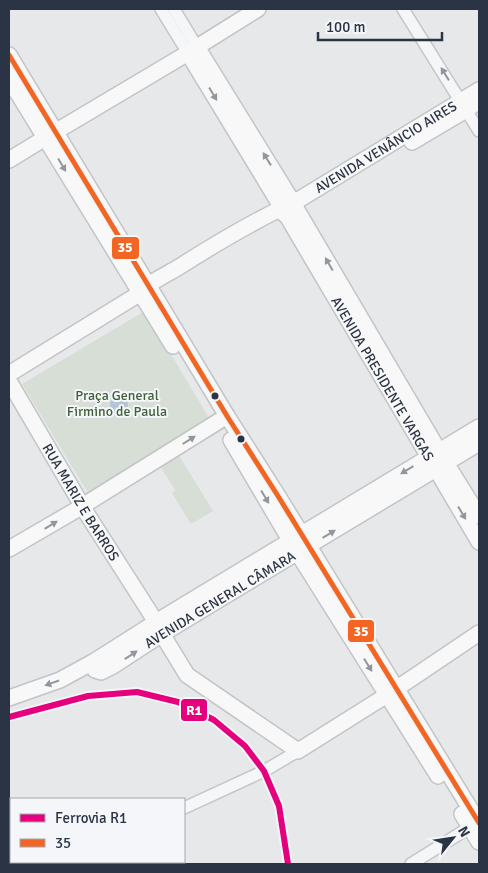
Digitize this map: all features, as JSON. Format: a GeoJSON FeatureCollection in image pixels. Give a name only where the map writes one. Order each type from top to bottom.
{"type":"FeatureCollection","features":[{"type":"Feature","properties":{"kind":"main road"},"geometry":{"type":"LineString","coordinates":[[9,160],[258,9]]}},
{"type":"Feature","properties":{"kind":"main road","name":"AVENIDA PRESIDENTE VARGAS"},"geometry":{"type":"LineString","coordinates":[[193,50],[290,209],[438,460],[479,542]]}},
{"type":"Feature","properties":{"kind":"main road"},"geometry":{"type":"LineString","coordinates":[[9,55],[50,135],[219,421],[300,544],[392,692],[477,823],[479,842]]}},
{"type":"Feature","properties":{"kind":"main road"},"geometry":{"type":"LineString","coordinates":[[9,79],[50,135]]}},
{"type":"Feature","properties":{"kind":"main road","name":"AVENIDA VENÂNCIO AIRES"},"geometry":{"type":"LineString","coordinates":[[464,106],[479,90]]}},
{"type":"Feature","properties":{"kind":"main road","name":"AVENIDA VENÂNCIO AIRES"},"geometry":{"type":"LineString","coordinates":[[9,374],[203,257],[290,209],[464,106],[479,101]]}},
{"type":"Feature","properties":{"kind":"main road"},"geometry":{"type":"LineString","coordinates":[[143,293],[227,416],[278,496],[300,544]]}},
{"type":"Feature","properties":{"kind":"main road","name":"RUA MARIZ E BARROS"},"geometry":{"type":"LineString","coordinates":[[9,381],[82,505],[187,675],[298,751]]}},
{"type":"Feature","properties":{"kind":"main road"},"geometry":{"type":"LineString","coordinates":[[9,549],[219,421]]}},
{"type":"Feature","properties":{"kind":"main road","name":"AVENIDA GENERAL CÂMARA"},"geometry":{"type":"LineString","coordinates":[[9,698],[60,680],[159,628],[438,460],[479,427]]}},
{"type":"Feature","properties":{"kind":"main road","name":"AVENIDA GENERAL CÂMARA"},"geometry":{"type":"LineString","coordinates":[[438,460],[479,442]]}},
{"type":"Feature","properties":{"kind":"main road","name":"AVENIDA PRESIDENTE VARGAS"},"geometry":{"type":"LineString","coordinates":[[438,460],[479,516]]}},
{"type":"Feature","properties":{"kind":"main road"},"geometry":{"type":"LineString","coordinates":[[298,751],[392,692],[479,633]]}},
{"type":"Feature","properties":{"kind":"street","name":"AVENIDA PRESIDENTE VARGAS"},"geometry":{"type":"LineString","coordinates":[[161,9],[193,50]]}},
{"type":"Feature","properties":{"kind":"street","name":"AVENIDA PRESIDENTE VARGAS"},"geometry":{"type":"LineString","coordinates":[[174,9],[193,50]]}},
{"type":"Feature","properties":{"kind":"street"},"geometry":{"type":"LineString","coordinates":[[403,9],[479,131]]}},
{"type":"Feature","properties":{"kind":"street"},"geometry":{"type":"LineString","coordinates":[[185,808],[264,771],[298,751]]}},
{"type":"Feature","properties":{"kind":"street"},"geometry":{"type":"LineString","coordinates":[[411,864],[477,823]]}},
{"type":"Feature","properties":{"kind":"green space","name":"Praça General Firmino de Paula"},"geometry":{"type":"Polygon","coordinates":[[[145,311],[212,423],[90,496],[22,384],[145,311]]]}},
{"type":"Feature","properties":{"kind":"green space"},"geometry":{"type":"Polygon","coordinates":[[[178,454],[213,511],[191,524],[172,493],[175,490],[160,466],[178,454]]]}},
{"type":"Feature","properties":{"kind":"water"},"geometry":{"type":"Polygon","coordinates":[[[115,396],[123,396],[128,401],[126,412],[115,414],[110,409],[110,401],[115,396]]]}},
{"type":"Feature","properties":{"kind":"rail line","name":"R1"},"geometry":{"type":"LineString","coordinates":[[9,717],[88,696],[137,692],[178,702],[214,720],[245,746],[264,771],[279,806],[288,864]]}},
{"type":"Feature","properties":{"kind":"transit line","name":"35"},"geometry":{"type":"LineString","coordinates":[[9,55],[227,416],[479,823]]}}]}
